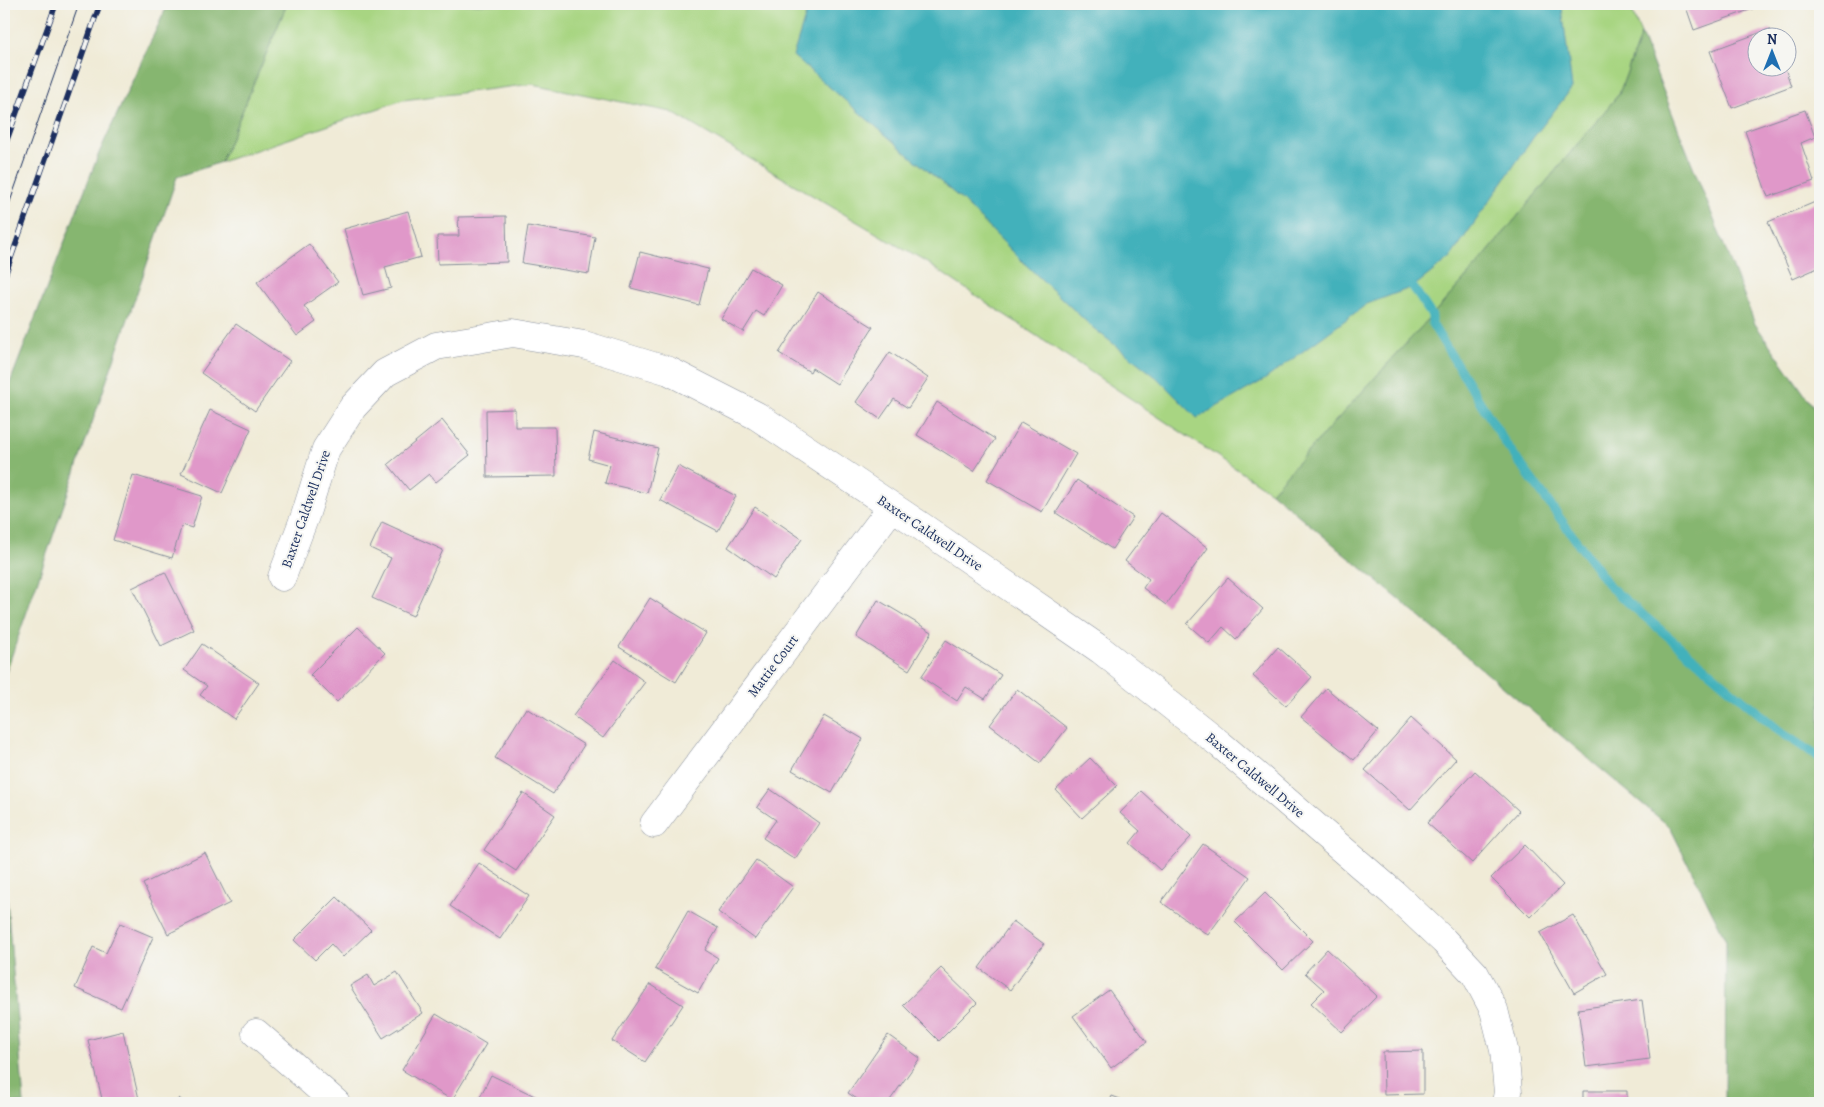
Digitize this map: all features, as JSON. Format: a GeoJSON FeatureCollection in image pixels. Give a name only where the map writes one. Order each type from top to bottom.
{"type":"FeatureCollection","features":[{"type":"Feature","properties":{"kind":"street","name":"Baxter Caldwell Drive"},"geometry":{"type":"LineString","coordinates":[[282,577],[305,516],[326,449],[353,407],[385,372],[436,346],[513,333],[584,345],[669,371],[756,416],[1102,650],[1221,744],[1393,893],[1444,941],[1475,974],[1494,1010],[1504,1050],[1508,1092],[1506,1103]]}},
{"type":"Feature","properties":{"kind":"street","name":"Mattie Court"},"geometry":{"type":"LineString","coordinates":[[654,824],[892,507]]}},
{"type":"Feature","properties":{"kind":"street"},"geometry":{"type":"LineString","coordinates":[[256,1033],[336,1103]]}},
{"type":"Feature","properties":{"kind":"green space"},"geometry":{"type":"Polygon","coordinates":[[[168,4],[287,4],[221,162],[177,177],[4,678],[4,398],[99,153],[168,4]]]}},
{"type":"Feature","properties":{"kind":"green space"},"geometry":{"type":"Polygon","coordinates":[[[287,4],[1629,4],[1641,34],[1619,94],[1473,270],[1271,492],[927,263],[671,112],[533,84],[403,100],[221,162],[287,4]]]}},
{"type":"Feature","properties":{"kind":"green space"},"geometry":{"type":"Polygon","coordinates":[[[1641,34],[1755,324],[1820,416],[1820,1103],[1725,1103],[1726,940],[1670,827],[1271,492],[1473,270],[1619,94],[1641,34]]]}},
{"type":"Feature","properties":{"kind":"green space"},"geometry":{"type":"Polygon","coordinates":[[[4,864],[24,1103],[4,1103],[4,864]]]}},
{"type":"Feature","properties":{"kind":"water"},"geometry":{"type":"Polygon","coordinates":[[[809,4],[1559,4],[1562,8],[1572,88],[1533,138],[1450,258],[1413,287],[1367,304],[1264,380],[1197,418],[1156,377],[1092,327],[1025,264],[962,200],[793,56],[809,4]]]}},
{"type":"Feature","properties":{"kind":"building"},"geometry":{"type":"Polygon","coordinates":[[[1685,4],[1766,4],[1694,30],[1685,4]]]}},
{"type":"Feature","properties":{"kind":"building"},"geometry":{"type":"Polygon","coordinates":[[[1746,38],[1746,78],[1788,78],[1791,86],[1732,108],[1710,51],[1746,38]]]}},
{"type":"Feature","properties":{"kind":"building"},"geometry":{"type":"Polygon","coordinates":[[[1805,110],[1815,137],[1801,143],[1814,181],[1768,197],[1745,131],[1805,110]]]}},
{"type":"Feature","properties":{"kind":"building"},"geometry":{"type":"Polygon","coordinates":[[[1820,200],[1820,267],[1793,279],[1768,222],[1820,200]]]}},
{"type":"Feature","properties":{"kind":"building"},"geometry":{"type":"Polygon","coordinates":[[[408,211],[421,257],[385,267],[391,288],[363,295],[344,229],[408,211]]]}},
{"type":"Feature","properties":{"kind":"building"},"geometry":{"type":"Polygon","coordinates":[[[506,216],[507,262],[438,264],[437,236],[459,236],[458,217],[506,216]]]}},
{"type":"Feature","properties":{"kind":"building"},"geometry":{"type":"Polygon","coordinates":[[[528,226],[595,237],[589,274],[522,263],[528,226]]]}},
{"type":"Feature","properties":{"kind":"building"},"geometry":{"type":"Polygon","coordinates":[[[309,244],[338,282],[304,306],[316,322],[297,336],[257,282],[309,244]]]}},
{"type":"Feature","properties":{"kind":"building"},"geometry":{"type":"Polygon","coordinates":[[[640,252],[708,269],[699,305],[631,288],[640,252]]]}},
{"type":"Feature","properties":{"kind":"building"},"geometry":{"type":"Polygon","coordinates":[[[751,268],[782,285],[764,316],[756,311],[743,332],[721,319],[751,268]]]}},
{"type":"Feature","properties":{"kind":"building"},"geometry":{"type":"Polygon","coordinates":[[[818,292],[873,327],[837,384],[812,368],[810,372],[779,353],[818,292]]]}},
{"type":"Feature","properties":{"kind":"building"},"geometry":{"type":"Polygon","coordinates":[[[236,324],[290,361],[255,411],[201,373],[236,324]]]}},
{"type":"Feature","properties":{"kind":"building"},"geometry":{"type":"Polygon","coordinates":[[[890,352],[928,378],[908,408],[894,399],[880,419],[856,402],[890,352]]]}},
{"type":"Feature","properties":{"kind":"building"},"geometry":{"type":"Polygon","coordinates":[[[937,402],[995,439],[974,471],[917,435],[937,402]]]}},
{"type":"Feature","properties":{"kind":"building"},"geometry":{"type":"Polygon","coordinates":[[[515,409],[515,427],[555,427],[556,476],[487,477],[486,410],[515,409]]]}},
{"type":"Feature","properties":{"kind":"building"},"geometry":{"type":"Polygon","coordinates":[[[210,410],[251,429],[222,493],[181,474],[210,410]]]}},
{"type":"Feature","properties":{"kind":"building"},"geometry":{"type":"Polygon","coordinates":[[[442,420],[470,455],[436,482],[429,474],[409,490],[388,464],[442,420]]]}},
{"type":"Feature","properties":{"kind":"building"},"geometry":{"type":"Polygon","coordinates":[[[1021,422],[1076,454],[1042,512],[987,480],[1021,422]]]}},
{"type":"Feature","properties":{"kind":"building"},"geometry":{"type":"Polygon","coordinates":[[[594,432],[658,448],[647,493],[605,483],[610,465],[588,459],[594,432]]]}},
{"type":"Feature","properties":{"kind":"building"},"geometry":{"type":"Polygon","coordinates":[[[678,466],[736,496],[718,531],[660,500],[678,466]]]}},
{"type":"Feature","properties":{"kind":"building"},"geometry":{"type":"Polygon","coordinates":[[[133,475],[202,496],[192,528],[182,525],[172,558],[113,540],[133,475]]]}},
{"type":"Feature","properties":{"kind":"building"},"geometry":{"type":"Polygon","coordinates":[[[1077,480],[1133,517],[1112,549],[1056,513],[1077,480]]]}},
{"type":"Feature","properties":{"kind":"building"},"geometry":{"type":"Polygon","coordinates":[[[755,507],[802,539],[774,579],[728,547],[755,507]]]}},
{"type":"Feature","properties":{"kind":"building"},"geometry":{"type":"Polygon","coordinates":[[[1161,513],[1208,548],[1166,605],[1143,588],[1149,579],[1125,561],[1161,513]]]}},
{"type":"Feature","properties":{"kind":"building"},"geometry":{"type":"Polygon","coordinates":[[[382,522],[443,550],[413,616],[372,598],[391,558],[370,548],[382,522]]]}},
{"type":"Feature","properties":{"kind":"building"},"geometry":{"type":"Polygon","coordinates":[[[165,572],[194,630],[161,646],[132,588],[165,572]]]}},
{"type":"Feature","properties":{"kind":"building"},"geometry":{"type":"Polygon","coordinates":[[[1228,578],[1263,609],[1236,639],[1223,627],[1209,643],[1187,624],[1228,578]]]}},
{"type":"Feature","properties":{"kind":"building"},"geometry":{"type":"Polygon","coordinates":[[[650,598],[706,633],[676,682],[619,647],[650,598]]]}},
{"type":"Feature","properties":{"kind":"building"},"geometry":{"type":"Polygon","coordinates":[[[878,600],[932,632],[909,670],[856,637],[878,600]]]}},
{"type":"Feature","properties":{"kind":"building"},"geometry":{"type":"Polygon","coordinates":[[[358,627],[385,653],[337,702],[310,675],[358,627]]]}},
{"type":"Feature","properties":{"kind":"building"},"geometry":{"type":"Polygon","coordinates":[[[946,640],[1001,675],[985,699],[966,687],[957,701],[921,677],[946,640]]]}},
{"type":"Feature","properties":{"kind":"building"},"geometry":{"type":"Polygon","coordinates":[[[202,644],[259,683],[234,719],[200,695],[207,686],[184,670],[202,644]]]}},
{"type":"Feature","properties":{"kind":"building"},"geometry":{"type":"Polygon","coordinates":[[[1278,647],[1312,677],[1286,706],[1253,676],[1278,647]]]}},
{"type":"Feature","properties":{"kind":"building"},"geometry":{"type":"Polygon","coordinates":[[[615,660],[645,682],[603,738],[573,716],[615,660]]]}},
{"type":"Feature","properties":{"kind":"building"},"geometry":{"type":"Polygon","coordinates":[[[1326,688],[1378,731],[1354,760],[1301,717],[1326,688]]]}},
{"type":"Feature","properties":{"kind":"building"},"geometry":{"type":"Polygon","coordinates":[[[1017,689],[1067,728],[1040,763],[990,725],[1017,689]]]}},
{"type":"Feature","properties":{"kind":"building"},"geometry":{"type":"Polygon","coordinates":[[[526,708],[584,745],[553,794],[495,758],[526,708]]]}},
{"type":"Feature","properties":{"kind":"building"},"geometry":{"type":"Polygon","coordinates":[[[824,716],[863,739],[832,793],[792,770],[824,716]]]}},
{"type":"Feature","properties":{"kind":"building"},"geometry":{"type":"Polygon","coordinates":[[[1411,718],[1456,759],[1410,810],[1365,770],[1411,718]]]}},
{"type":"Feature","properties":{"kind":"building"},"geometry":{"type":"Polygon","coordinates":[[[1090,758],[1117,786],[1082,818],[1056,790],[1090,758]]]}},
{"type":"Feature","properties":{"kind":"building"},"geometry":{"type":"Polygon","coordinates":[[[1475,771],[1519,811],[1472,863],[1427,823],[1475,771]]]}},
{"type":"Feature","properties":{"kind":"building"},"geometry":{"type":"Polygon","coordinates":[[[770,789],[819,823],[795,859],[763,838],[776,820],[757,807],[770,789]]]}},
{"type":"Feature","properties":{"kind":"building"},"geometry":{"type":"Polygon","coordinates":[[[1141,791],[1191,837],[1160,870],[1130,843],[1140,831],[1120,813],[1141,791]]]}},
{"type":"Feature","properties":{"kind":"building"},"geometry":{"type":"Polygon","coordinates":[[[523,793],[555,815],[516,871],[484,850],[523,793]]]}},
{"type":"Feature","properties":{"kind":"building"},"geometry":{"type":"Polygon","coordinates":[[[1203,844],[1250,877],[1208,935],[1161,902],[1203,844]]]}},
{"type":"Feature","properties":{"kind":"building"},"geometry":{"type":"Polygon","coordinates":[[[1525,845],[1563,885],[1530,917],[1491,878],[1525,845]]]}},
{"type":"Feature","properties":{"kind":"building"},"geometry":{"type":"Polygon","coordinates":[[[205,853],[230,903],[168,934],[143,884],[205,853]]]}},
{"type":"Feature","properties":{"kind":"building"},"geometry":{"type":"Polygon","coordinates":[[[756,860],[793,887],[755,939],[718,912],[756,860]]]}},
{"type":"Feature","properties":{"kind":"building"},"geometry":{"type":"Polygon","coordinates":[[[479,863],[529,896],[500,939],[450,906],[479,863]]]}},
{"type":"Feature","properties":{"kind":"building"},"geometry":{"type":"Polygon","coordinates":[[[1265,893],[1313,941],[1283,970],[1235,922],[1265,893]]]}},
{"type":"Feature","properties":{"kind":"building"},"geometry":{"type":"Polygon","coordinates":[[[337,897],[371,930],[343,957],[331,944],[315,960],[294,940],[337,897]]]}},
{"type":"Feature","properties":{"kind":"building"},"geometry":{"type":"Polygon","coordinates":[[[688,911],[718,928],[705,950],[718,958],[698,993],[655,969],[688,911]]]}},
{"type":"Feature","properties":{"kind":"building"},"geometry":{"type":"Polygon","coordinates":[[[1573,915],[1607,974],[1574,993],[1540,933],[1573,915]]]}},
{"type":"Feature","properties":{"kind":"building"},"geometry":{"type":"Polygon","coordinates":[[[1013,921],[1044,944],[1010,990],[979,968],[1013,921]]]}},
{"type":"Feature","properties":{"kind":"building"},"geometry":{"type":"Polygon","coordinates":[[[120,923],[153,937],[121,1008],[75,988],[93,947],[106,953],[120,923]]]}},
{"type":"Feature","properties":{"kind":"building"},"geometry":{"type":"Polygon","coordinates":[[[1327,949],[1377,996],[1342,1032],[1311,1003],[1324,990],[1305,973],[1327,949]]]}},
{"type":"Feature","properties":{"kind":"building"},"geometry":{"type":"Polygon","coordinates":[[[941,968],[977,1003],[939,1041],[903,1005],[941,968]]]}},
{"type":"Feature","properties":{"kind":"building"},"geometry":{"type":"Polygon","coordinates":[[[397,972],[423,1013],[383,1038],[350,986],[368,975],[374,986],[397,972]]]}},
{"type":"Feature","properties":{"kind":"building"},"geometry":{"type":"Polygon","coordinates":[[[650,984],[683,1005],[645,1062],[612,1041],[650,984]]]}},
{"type":"Feature","properties":{"kind":"building"},"geometry":{"type":"Polygon","coordinates":[[[1109,990],[1147,1042],[1111,1068],[1073,1016],[1109,990]]]}},
{"type":"Feature","properties":{"kind":"building"},"geometry":{"type":"Polygon","coordinates":[[[1642,1000],[1650,1059],[1586,1067],[1578,1009],[1642,1000]]]}},
{"type":"Feature","properties":{"kind":"building"},"geometry":{"type":"Polygon","coordinates":[[[436,1014],[486,1044],[452,1100],[402,1070],[436,1014]]]}},
{"type":"Feature","properties":{"kind":"building"},"geometry":{"type":"Polygon","coordinates":[[[123,1031],[139,1099],[122,1103],[103,1103],[88,1040],[123,1031]]]}},
{"type":"Feature","properties":{"kind":"building"},"geometry":{"type":"Polygon","coordinates":[[[888,1035],[920,1058],[888,1103],[863,1103],[848,1093],[888,1035]]]}},
{"type":"Feature","properties":{"kind":"building"},"geometry":{"type":"Polygon","coordinates":[[[1423,1051],[1423,1094],[1384,1095],[1383,1052],[1423,1051]]]}},
{"type":"Feature","properties":{"kind":"building"},"geometry":{"type":"Polygon","coordinates":[[[491,1075],[541,1099],[539,1103],[477,1103],[491,1075]]]}},
{"type":"Feature","properties":{"kind":"building"},"geometry":{"type":"Polygon","coordinates":[[[1583,1091],[1627,1091],[1627,1103],[1583,1103],[1583,1091]]]}},
{"type":"Feature","properties":{"kind":"building"},"geometry":{"type":"Polygon","coordinates":[[[1112,1096],[1131,1103],[1109,1103],[1112,1096]]]}},
{"type":"Feature","properties":{"kind":"building"},"geometry":{"type":"Polygon","coordinates":[[[179,1098],[185,1103],[174,1103],[179,1098]]]}},
{"type":"Feature","properties":{"kind":"waterway"},"geometry":{"type":"LineString","coordinates":[[1406,280],[1413,287],[1432,316],[1432,324],[1506,444],[1610,587],[1782,733],[1820,758]]}},
{"type":"Feature","properties":{"kind":"tram line"},"geometry":{"type":"LineString","coordinates":[[4,219],[79,4]]}},
{"type":"Feature","properties":{"kind":"railway"},"geometry":{"type":"LineString","coordinates":[[4,148],[56,4]]}},
{"type":"Feature","properties":{"kind":"railway"},"geometry":{"type":"LineString","coordinates":[[4,278],[100,4]]}}]}
